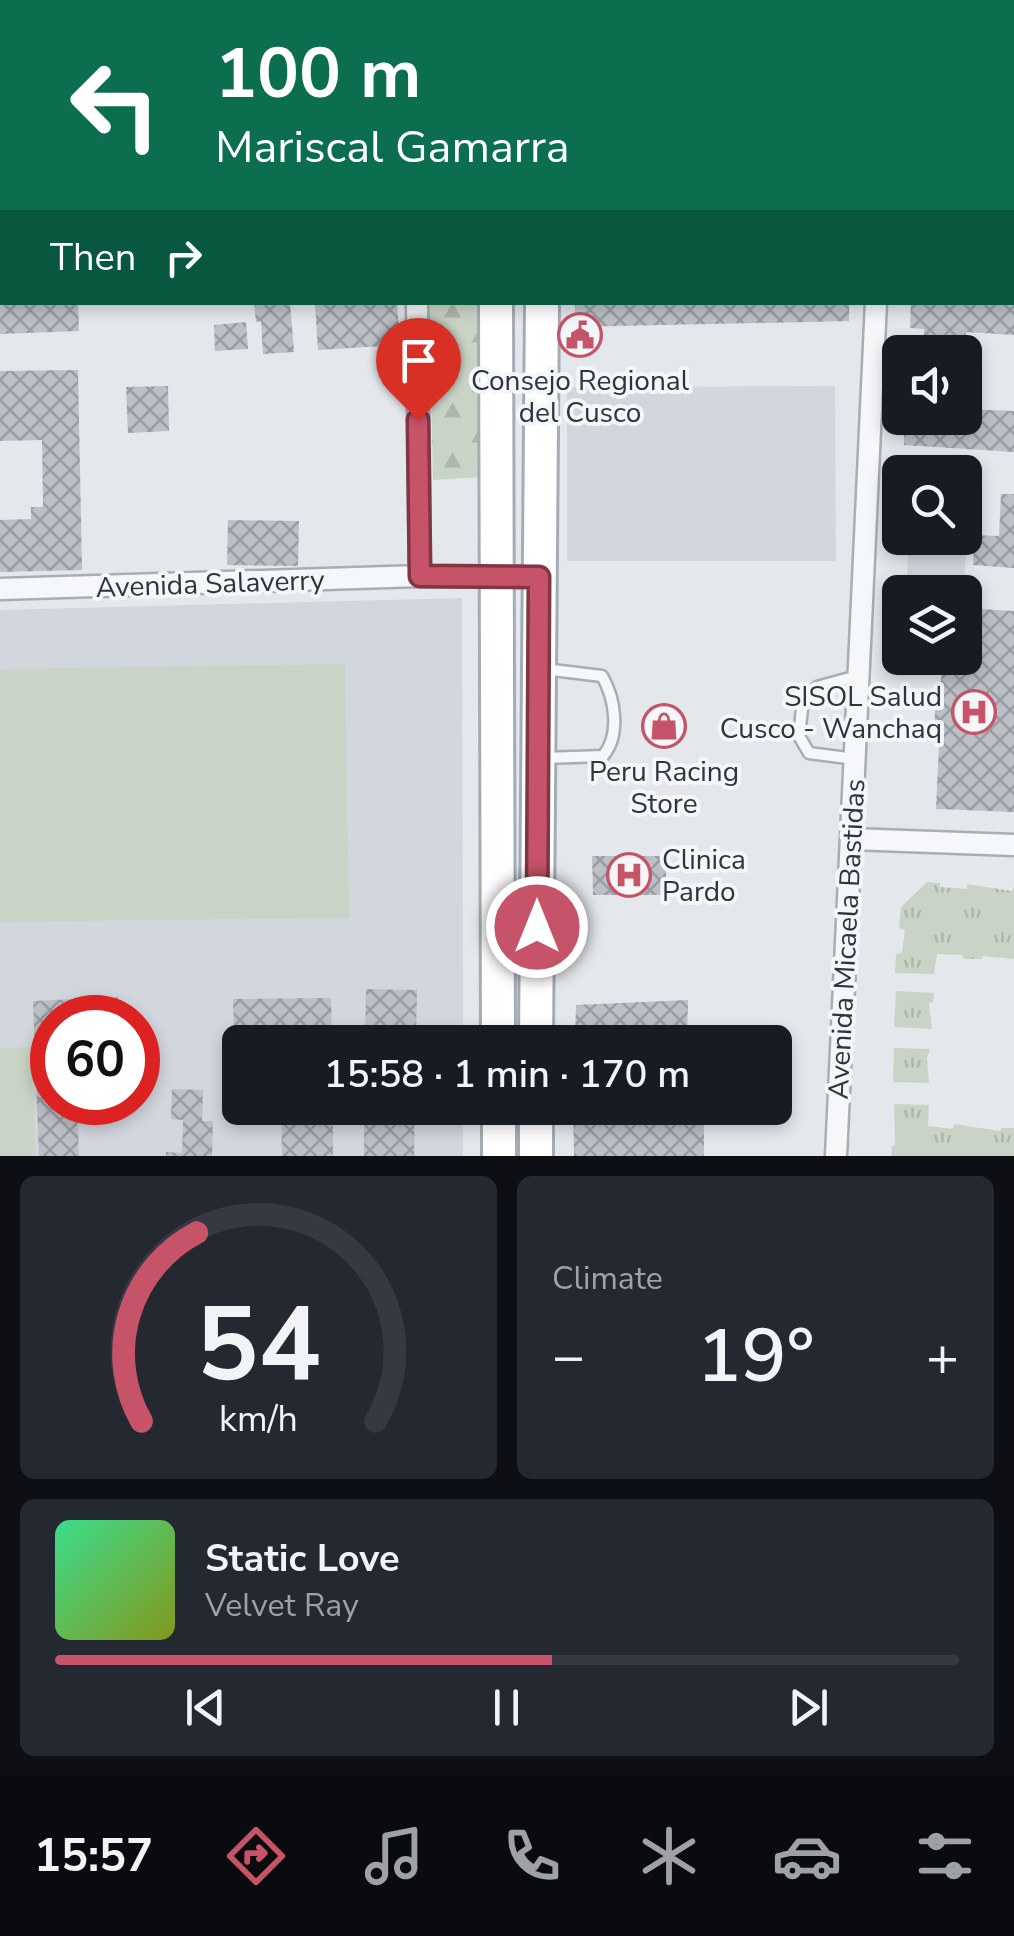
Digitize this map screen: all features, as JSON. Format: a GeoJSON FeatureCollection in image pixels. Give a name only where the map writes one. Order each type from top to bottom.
{"type":"FeatureCollection","features":[{"type":"Feature","properties":{"kind":"main road"},"geometry":{"type":"LineString","coordinates":[[496,305],[498,1025]]}},
{"type":"Feature","properties":{"kind":"main road"},"geometry":{"type":"LineString","coordinates":[[536,1025],[542,305]]}},
{"type":"Feature","properties":{"kind":"main road"},"geometry":{"type":"LineString","coordinates":[[498,1125],[499,1156]]}},
{"type":"Feature","properties":{"kind":"main road"},"geometry":{"type":"LineString","coordinates":[[536,1125],[536,1156]]}},
{"type":"Feature","properties":{"kind":"street"},"geometry":{"type":"LineString","coordinates":[[417,305],[420,576]]}},
{"type":"Feature","properties":{"kind":"street","name":"Avenida Micaela Bastidas"},"geometry":{"type":"LineString","coordinates":[[836,1156],[876,305]]}},
{"type":"Feature","properties":{"kind":"street","name":"Avenida Salaverry"},"geometry":{"type":"LineString","coordinates":[[0,589],[420,576],[539,577]]}},
{"type":"Feature","properties":{"kind":"street"},"geometry":{"type":"LineString","coordinates":[[851,839],[1014,845]]}},
{"type":"Feature","properties":{"kind":"lane"},"geometry":{"type":"LineString","coordinates":[[538,669],[602,676],[614,696],[611,746],[603,756],[538,758]]}},
{"type":"Feature","properties":{"kind":"lane"},"geometry":{"type":"LineString","coordinates":[[854,759],[810,753],[800,736],[803,700],[817,687],[858,676]]}},
{"type":"Feature","properties":{"kind":"shaded area"},"geometry":{"type":"Polygon","coordinates":[[[835,386],[836,561],[567,561],[567,387],[835,386]]]}},
{"type":"Feature","properties":{"kind":"shaded area"},"geometry":{"type":"Polygon","coordinates":[[[908,555],[966,555],[965,575],[907,575],[908,555]]]}},
{"type":"Feature","properties":{"kind":"shaded area"},"geometry":{"type":"Polygon","coordinates":[[[462,598],[463,1025],[222,1025],[222,1125],[463,1125],[463,1156],[0,1156],[0,610],[462,598]]]}},
{"type":"Feature","properties":{"kind":"green space"},"geometry":{"type":"Polygon","coordinates":[[[429,305],[483,305],[481,477],[433,480],[429,305]]]}},
{"type":"Feature","properties":{"kind":"green space"},"geometry":{"type":"Polygon","coordinates":[[[345,664],[349,918],[0,922],[0,669],[345,664]]]}},
{"type":"Feature","properties":{"kind":"green space"},"geometry":{"type":"Polygon","coordinates":[[[927,882],[967,889],[967,884],[1012,891],[1014,887],[1014,959],[964,959],[962,955],[937,954],[934,974],[895,973],[896,954],[902,953],[905,930],[899,928],[901,907],[927,882]]]}},
{"type":"Feature","properties":{"kind":"green space"},"geometry":{"type":"Polygon","coordinates":[[[896,991],[934,993],[933,1002],[929,1003],[932,1029],[894,1027],[896,991]]]}},
{"type":"Feature","properties":{"kind":"green space"},"geometry":{"type":"Polygon","coordinates":[[[30,1047],[30,1125],[34,1125],[35,1156],[0,1156],[0,1048],[30,1047]]]}},
{"type":"Feature","properties":{"kind":"green space"},"geometry":{"type":"Polygon","coordinates":[[[894,1048],[930,1049],[929,1083],[893,1082],[894,1048]]]}},
{"type":"Feature","properties":{"kind":"green space"},"geometry":{"type":"Polygon","coordinates":[[[894,1104],[929,1105],[928,1126],[953,1129],[954,1124],[1000,1131],[1014,1128],[1014,1156],[891,1156],[895,1145],[894,1104]]]}},
{"type":"Feature","properties":{"kind":"building"},"geometry":{"type":"Polygon","coordinates":[[[0,305],[78,305],[79,331],[0,334],[0,305]]]}},
{"type":"Feature","properties":{"kind":"building"},"geometry":{"type":"Polygon","coordinates":[[[254,305],[290,305],[294,352],[263,354],[261,321],[256,322],[254,305]]]}},
{"type":"Feature","properties":{"kind":"building"},"geometry":{"type":"Polygon","coordinates":[[[315,305],[397,305],[400,345],[318,350],[315,305]]]}},
{"type":"Feature","properties":{"kind":"building"},"geometry":{"type":"Polygon","coordinates":[[[575,305],[849,305],[849,321],[574,327],[575,305]]]}},
{"type":"Feature","properties":{"kind":"building"},"geometry":{"type":"Polygon","coordinates":[[[911,305],[1014,305],[1014,335],[924,335],[924,329],[910,328],[911,305]]]}},
{"type":"Feature","properties":{"kind":"building"},"geometry":{"type":"Polygon","coordinates":[[[246,322],[248,349],[215,351],[214,325],[246,322]]]}},
{"type":"Feature","properties":{"kind":"building"},"geometry":{"type":"Polygon","coordinates":[[[78,370],[82,570],[0,572],[0,520],[31,519],[31,507],[43,507],[42,440],[0,441],[0,371],[78,370]]]}},
{"type":"Feature","properties":{"kind":"building"},"geometry":{"type":"Polygon","coordinates":[[[168,386],[169,431],[128,433],[126,387],[168,386]]]}},
{"type":"Feature","properties":{"kind":"building"},"geometry":{"type":"Polygon","coordinates":[[[982,410],[1014,411],[1014,452],[904,445],[904,435],[982,435],[982,410]]]}},
{"type":"Feature","properties":{"kind":"building"},"geometry":{"type":"Polygon","coordinates":[[[1001,494],[1014,494],[1014,568],[973,565],[973,555],[982,555],[982,535],[999,536],[1001,494]]]}},
{"type":"Feature","properties":{"kind":"building"},"geometry":{"type":"Polygon","coordinates":[[[228,520],[299,521],[298,566],[227,565],[228,520]]]}},
{"type":"Feature","properties":{"kind":"building","name":"SISOL Salud Cusco - Wanchaq"},"geometry":{"type":"Polygon","coordinates":[[[982,609],[1014,611],[1014,812],[936,809],[939,747],[934,734],[936,691],[941,675],[982,675],[982,609]]]}},
{"type":"Feature","properties":{"kind":"building","name":"Clinica Pardo"},"geometry":{"type":"Polygon","coordinates":[[[592,856],[666,856],[666,895],[593,895],[592,856]]]}},
{"type":"Feature","properties":{"kind":"building"},"geometry":{"type":"Polygon","coordinates":[[[366,989],[417,990],[416,1025],[365,1025],[366,989]]]}},
{"type":"Feature","properties":{"kind":"building"},"geometry":{"type":"Polygon","coordinates":[[[331,998],[332,1025],[234,1025],[233,999],[331,998]]]}},
{"type":"Feature","properties":{"kind":"building"},"geometry":{"type":"Polygon","coordinates":[[[688,1000],[687,1025],[575,1025],[576,1005],[688,1000]]]}},
{"type":"Feature","properties":{"kind":"building"},"geometry":{"type":"Polygon","coordinates":[[[172,1089],[203,1090],[202,1121],[213,1121],[212,1156],[166,1156],[166,1152],[182,1153],[183,1120],[171,1119],[172,1089]]]}},
{"type":"Feature","properties":{"kind":"building"},"geometry":{"type":"Polygon","coordinates":[[[38,1125],[78,1125],[79,1156],[39,1156],[38,1125]]]}},
{"type":"Feature","properties":{"kind":"building"},"geometry":{"type":"Polygon","coordinates":[[[281,1125],[333,1125],[333,1156],[282,1156],[281,1125]]]}},
{"type":"Feature","properties":{"kind":"building"},"geometry":{"type":"Polygon","coordinates":[[[364,1125],[415,1125],[414,1156],[364,1156],[364,1125]]]}},
{"type":"Feature","properties":{"kind":"building"},"geometry":{"type":"Polygon","coordinates":[[[573,1125],[704,1125],[704,1156],[574,1156],[573,1125]]]}},
{"type":"Feature","properties":{"kind":"place","name":"Consejo Regional del Cusco"},"geometry":{"type":"Point","coordinates":[580,335]}},
{"type":"Feature","properties":{"kind":"place","name":"SISOL Salud Cusco - Wanchaq"},"geometry":{"type":"Point","coordinates":[974,712]}},
{"type":"Feature","properties":{"kind":"place","name":"Peru Racing Store"},"geometry":{"type":"Point","coordinates":[664,726]}},
{"type":"Feature","properties":{"kind":"place","name":"Clinica Pardo"},"geometry":{"type":"Point","coordinates":[629,875]}},
{"type":"Feature","properties":{"kind":"route"},"geometry":{"type":"LineString","coordinates":[[418,420],[420,576],[539,577],[537,927]]}}]}
